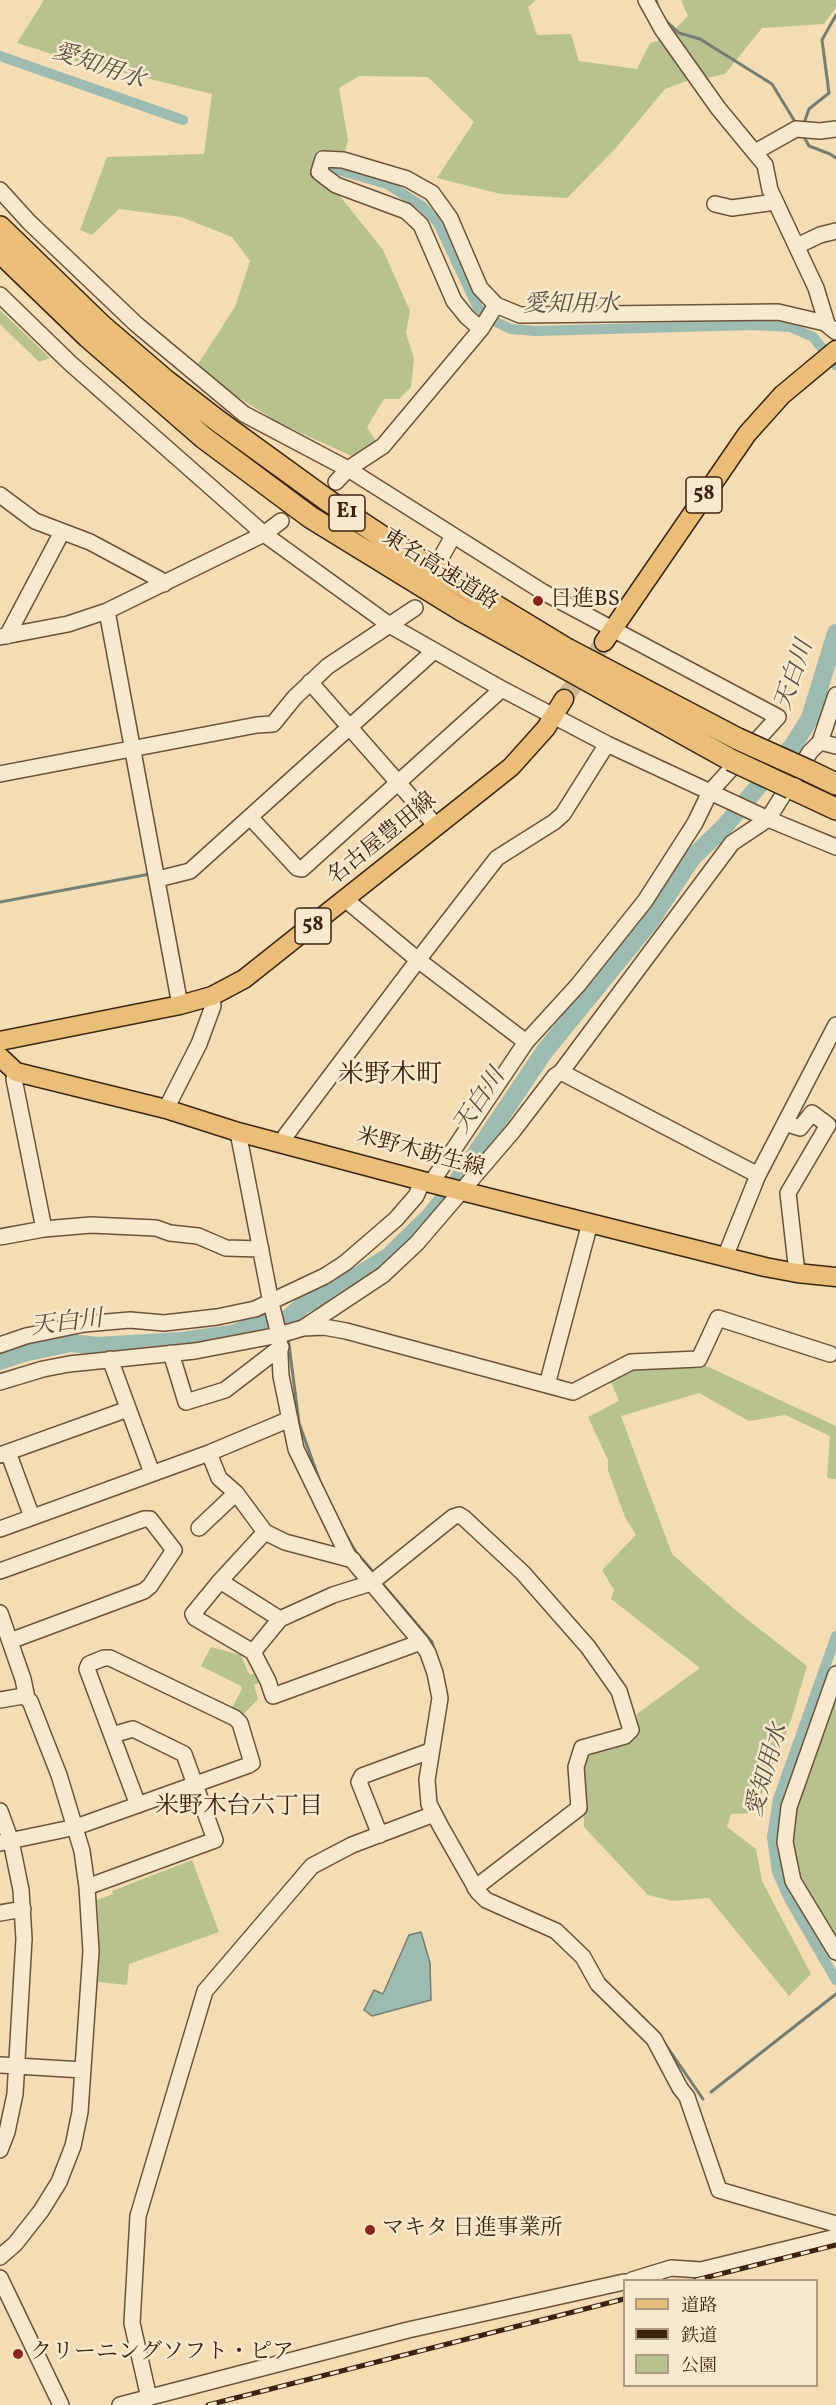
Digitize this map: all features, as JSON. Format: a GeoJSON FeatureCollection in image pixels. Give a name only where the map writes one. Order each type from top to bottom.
{"type":"FeatureCollection","features":[{"type":"Feature","properties":{"kind":"highway","name":"東名高速道路"},"geometry":{"type":"LineString","coordinates":[[0,227],[101,325],[157,373],[218,421],[327,500],[387,540],[556,642],[738,739],[836,784]]}},
{"type":"Feature","properties":{"kind":"highway","name":"東名高速道路"},"geometry":{"type":"LineString","coordinates":[[0,252],[88,337],[204,438],[310,517],[463,611],[731,760],[836,809]]}},
{"type":"Feature","properties":{"kind":"main road","name":"58"},"geometry":{"type":"LineString","coordinates":[[608,634],[747,434],[782,395],[836,350]]}},
{"type":"Feature","properties":{"kind":"main road","name":"名古屋豊田線"},"geometry":{"type":"LineString","coordinates":[[0,1041],[180,1005],[212,996],[244,979],[511,767],[546,728],[564,699]]}},
{"type":"Feature","properties":{"kind":"main road","name":"米野木莇生線"},"geometry":{"type":"LineString","coordinates":[[0,1057],[16,1072],[166,1109],[238,1132],[725,1257],[797,1273],[836,1277]]}},
{"type":"Feature","properties":{"kind":"street"},"geometry":{"type":"LineString","coordinates":[[646,0],[662,29],[718,108],[765,165],[770,190],[816,288],[831,327]]}},
{"type":"Feature","properties":{"kind":"street"},"geometry":{"type":"LineString","coordinates":[[755,152],[800,129],[836,129]]}},
{"type":"Feature","properties":{"kind":"street"},"geometry":{"type":"LineString","coordinates":[[481,329],[454,301],[427,235],[414,216],[378,199],[336,184],[319,172],[323,159],[343,160],[407,179],[432,194],[450,218],[480,288],[496,305],[520,315],[778,312],[831,327]]}},
{"type":"Feature","properties":{"kind":"street"},"geometry":{"type":"LineString","coordinates":[[0,190],[28,222],[136,324],[233,407],[262,425],[348,469],[608,634],[777,717],[710,792],[695,823],[645,901],[578,985],[526,1041],[429,1182],[396,1219],[345,1263],[325,1276],[271,1303],[244,1312],[164,1323],[130,1320],[84,1324],[26,1336],[0,1345]]}},
{"type":"Feature","properties":{"kind":"street"},"geometry":{"type":"LineString","coordinates":[[715,204],[732,208],[775,202]]}},
{"type":"Feature","properties":{"kind":"street"},"geometry":{"type":"LineString","coordinates":[[797,246],[820,235],[836,231]]}},
{"type":"Feature","properties":{"kind":"street"},"geometry":{"type":"LineString","coordinates":[[0,295],[70,363],[264,534],[391,626],[553,717],[607,744],[763,817],[836,847]]}},
{"type":"Feature","properties":{"kind":"street"},"geometry":{"type":"LineString","coordinates":[[336,482],[348,469],[383,446],[481,329],[496,305]]}},
{"type":"Feature","properties":{"kind":"street"},"geometry":{"type":"LineString","coordinates":[[0,495],[35,521],[90,542],[159,579],[164,584]]}},
{"type":"Feature","properties":{"kind":"street"},"geometry":{"type":"LineString","coordinates":[[4,637],[68,624],[107,611],[264,534],[280,521]]}},
{"type":"Feature","properties":{"kind":"street"},"geometry":{"type":"LineString","coordinates":[[4,637],[62,531]]}},
{"type":"Feature","properties":{"kind":"street"},"geometry":{"type":"LineString","coordinates":[[443,554],[453,536]]}},
{"type":"Feature","properties":{"kind":"street"},"geometry":{"type":"LineString","coordinates":[[0,774],[257,725],[273,724],[295,697],[328,666],[415,608]]}},
{"type":"Feature","properties":{"kind":"street"},"geometry":{"type":"LineString","coordinates":[[107,611],[180,1005]]}},
{"type":"Feature","properties":{"kind":"street"},"geometry":{"type":"LineString","coordinates":[[158,879],[190,871],[434,651]]}},
{"type":"Feature","properties":{"kind":"street"},"geometry":{"type":"LineString","coordinates":[[310,682],[437,827]]}},
{"type":"Feature","properties":{"kind":"street"},"geometry":{"type":"LineString","coordinates":[[250,816],[297,868],[302,869],[502,689]]}},
{"type":"Feature","properties":{"kind":"street"},"geometry":{"type":"LineString","coordinates":[[171,1353],[186,1402],[225,1390],[280,1341],[364,1288],[401,1259],[502,1144],[561,1071],[732,843],[763,817],[810,752],[820,742],[833,715],[836,695]]}},
{"type":"Feature","properties":{"kind":"street"},"geometry":{"type":"LineString","coordinates":[[820,742],[836,746]]}},
{"type":"Feature","properties":{"kind":"street"},"geometry":{"type":"LineString","coordinates":[[283,1143],[418,960],[497,858],[555,822],[563,814],[607,744]]}},
{"type":"Feature","properties":{"kind":"street"},"geometry":{"type":"LineString","coordinates":[[346,900],[418,960],[526,1041]]}},
{"type":"Feature","properties":{"kind":"street"},"geometry":{"type":"LineString","coordinates":[[166,1109],[199,1044],[213,1006],[212,996]]}},
{"type":"Feature","properties":{"kind":"street"},"geometry":{"type":"LineString","coordinates":[[725,1257],[758,1175],[836,1025]]}},
{"type":"Feature","properties":{"kind":"street"},"geometry":{"type":"LineString","coordinates":[[561,1071],[758,1175]]}},
{"type":"Feature","properties":{"kind":"street"},"geometry":{"type":"LineString","coordinates":[[16,1072],[14,1079],[44,1229]]}},
{"type":"Feature","properties":{"kind":"street"},"geometry":{"type":"LineString","coordinates":[[785,1123],[800,1128],[812,1113],[828,1125],[788,1193],[797,1273]]}},
{"type":"Feature","properties":{"kind":"street"},"geometry":{"type":"LineString","coordinates":[[238,1132],[280,1341],[281,1376],[296,1449],[347,1554],[421,1642],[428,1653],[435,1673],[440,1698],[427,1780],[429,1804],[434,1814],[475,1888],[486,1900],[556,1931],[583,1957],[598,1984],[654,2039],[687,2097],[719,2190],[836,2224]]}},
{"type":"Feature","properties":{"kind":"street"},"geometry":{"type":"LineString","coordinates":[[547,1385],[590,1223]]}},
{"type":"Feature","properties":{"kind":"street"},"geometry":{"type":"LineString","coordinates":[[0,1238],[44,1229],[91,1225],[156,1228],[170,1233],[198,1236],[226,1248],[261,1249]]}},
{"type":"Feature","properties":{"kind":"street"},"geometry":{"type":"LineString","coordinates":[[303,1328],[324,1327],[346,1331],[573,1392],[631,1362],[699,1359],[718,1318],[830,1354]]}},
{"type":"Feature","properties":{"kind":"street"},"geometry":{"type":"LineString","coordinates":[[0,1382],[43,1369],[110,1359],[280,1341]]}},
{"type":"Feature","properties":{"kind":"street"},"geometry":{"type":"LineString","coordinates":[[110,1359],[152,1473]]}},
{"type":"Feature","properties":{"kind":"street"},"geometry":{"type":"LineString","coordinates":[[32,1517],[4,1454],[128,1409]]}},
{"type":"Feature","properties":{"kind":"street"},"geometry":{"type":"LineString","coordinates":[[0,1528],[209,1453],[290,1419]]}},
{"type":"Feature","properties":{"kind":"street"},"geometry":{"type":"LineString","coordinates":[[209,1453],[219,1478],[236,1493],[265,1532],[285,1542],[353,1560]]}},
{"type":"Feature","properties":{"kind":"street"},"geometry":{"type":"LineString","coordinates":[[199,1528],[236,1493]]}},
{"type":"Feature","properties":{"kind":"street"},"geometry":{"type":"LineString","coordinates":[[253,1652],[280,1619],[333,1595],[371,1583],[453,1517],[459,1515],[524,1573],[588,1647],[623,1698],[631,1725],[630,1733],[582,1748],[576,1767],[579,1808],[475,1888]]}},
{"type":"Feature","properties":{"kind":"street"},"geometry":{"type":"LineString","coordinates":[[0,1571],[144,1519],[150,1519],[174,1550],[150,1586],[144,1591],[10,1641]]}},
{"type":"Feature","properties":{"kind":"street"},"geometry":{"type":"LineString","coordinates":[[265,1532],[193,1614],[195,1618],[253,1652],[273,1696],[421,1642]]}},
{"type":"Feature","properties":{"kind":"street"},"geometry":{"type":"LineString","coordinates":[[220,1581],[280,1619]]}},
{"type":"Feature","properties":{"kind":"street"},"geometry":{"type":"LineString","coordinates":[[0,1613],[23,1679],[27,1698],[59,1775],[76,1827],[87,1887],[91,1951],[80,2112],[76,2134],[59,2182],[33,2223],[0,2257]]}},
{"type":"Feature","properties":{"kind":"street"},"geometry":{"type":"LineString","coordinates":[[5,1842],[76,1827],[138,1805],[196,1784],[252,1763],[240,1723],[234,1718],[107,1658],[90,1664],[87,1669],[138,1805]]}},
{"type":"Feature","properties":{"kind":"street"},"geometry":{"type":"LineString","coordinates":[[836,1674],[789,1807],[785,1842],[793,1881],[836,1952]]}},
{"type":"Feature","properties":{"kind":"street"},"geometry":{"type":"LineString","coordinates":[[0,1700],[17,1696],[27,1698]]}},
{"type":"Feature","properties":{"kind":"street"},"geometry":{"type":"LineString","coordinates":[[87,1887],[212,1843],[214,1837],[186,1758],[181,1752],[133,1729],[112,1736]]}},
{"type":"Feature","properties":{"kind":"street"},"geometry":{"type":"LineString","coordinates":[[380,1835],[359,1782],[363,1776],[430,1751]]}},
{"type":"Feature","properties":{"kind":"street"},"geometry":{"type":"LineString","coordinates":[[0,1811],[5,1842],[23,1908],[24,1939],[12,2115],[0,2150]]}},
{"type":"Feature","properties":{"kind":"street"},"geometry":{"type":"LineString","coordinates":[[148,2398],[132,2323],[138,2216],[205,1991],[312,1866],[352,1845],[434,1814]]}},
{"type":"Feature","properties":{"kind":"street"},"geometry":{"type":"LineString","coordinates":[[0,1913],[23,1908]]}},
{"type":"Feature","properties":{"kind":"street"},"geometry":{"type":"LineString","coordinates":[[0,2066],[83,2070]]}},
{"type":"Feature","properties":{"kind":"street"},"geometry":{"type":"LineString","coordinates":[[635,2279],[671,2268],[701,2271],[836,2237]]}},
{"type":"Feature","properties":{"kind":"street"},"geometry":{"type":"LineString","coordinates":[[0,2278],[61,2405]]}},
{"type":"Feature","properties":{"kind":"street"},"geometry":{"type":"LineString","coordinates":[[120,2405],[408,2330],[623,2282]]}},
{"type":"Feature","properties":{"kind":"green space"},"geometry":{"type":"Polygon","coordinates":[[[44,0],[536,0],[528,7],[537,35],[571,34],[579,61],[637,69],[650,43],[664,39],[692,79],[665,89],[615,149],[567,198],[501,194],[437,178],[474,122],[428,77],[359,76],[339,88],[348,140],[345,151],[323,153],[315,172],[335,190],[383,250],[410,311],[406,333],[414,359],[411,387],[399,399],[384,399],[367,427],[376,441],[354,457],[279,423],[219,385],[198,364],[235,307],[250,261],[232,237],[181,217],[119,209],[92,235],[80,230],[107,157],[204,154],[212,94],[71,60],[17,43],[44,0]]]}},
{"type":"Feature","properties":{"kind":"green space"},"geometry":{"type":"Polygon","coordinates":[[[681,0],[836,0],[836,7],[824,24],[762,28],[725,74],[707,78],[673,31],[688,16],[681,0]]]}},
{"type":"Feature","properties":{"kind":"green space"},"geometry":{"type":"Polygon","coordinates":[[[0,310],[50,358],[39,362],[0,324],[0,310]]]}},
{"type":"Feature","properties":{"kind":"green space"},"geometry":{"type":"Polygon","coordinates":[[[702,1364],[836,1426],[836,1479],[827,1478],[830,1436],[785,1415],[749,1421],[699,1393],[621,1416],[672,1554],[734,1609],[807,1666],[791,1720],[754,1813],[731,1814],[727,1827],[756,1849],[762,1881],[811,1974],[789,1996],[709,1898],[673,1901],[648,1895],[584,1827],[583,1748],[638,1731],[637,1714],[700,1668],[611,1599],[614,1590],[602,1570],[636,1535],[625,1517],[608,1471],[608,1460],[588,1417],[619,1401],[610,1380],[634,1370],[702,1364]]]}},
{"type":"Feature","properties":{"kind":"green space"},"geometry":{"type":"Polygon","coordinates":[[[211,1647],[241,1655],[248,1672],[251,1675],[256,1672],[263,1681],[254,1685],[258,1699],[244,1714],[232,1708],[242,1689],[241,1686],[201,1666],[211,1647]]]}},
{"type":"Feature","properties":{"kind":"green space"},"geometry":{"type":"Polygon","coordinates":[[[836,1703],[836,1962],[787,1852],[791,1805],[833,1704],[836,1703]]]}},
{"type":"Feature","properties":{"kind":"green space"},"geometry":{"type":"Polygon","coordinates":[[[192,1860],[219,1932],[129,1964],[127,1985],[98,1982],[97,1900],[113,1894],[112,1891],[192,1860]]]}},
{"type":"Feature","properties":{"kind":"water"},"geometry":{"type":"Polygon","coordinates":[[[421,1932],[430,1963],[431,2000],[372,2016],[364,2010],[374,1990],[383,1994],[409,1935],[421,1932]]]}},
{"type":"Feature","properties":{"kind":"waterway"},"geometry":{"type":"LineString","coordinates":[[656,0],[659,10]]}},
{"type":"Feature","properties":{"kind":"waterway"},"geometry":{"type":"LineString","coordinates":[[803,126],[809,109],[829,93],[822,40],[836,15]]}},
{"type":"Feature","properties":{"kind":"waterway"},"geometry":{"type":"LineString","coordinates":[[665,20],[679,33],[700,39],[772,84],[797,125]]}},
{"type":"Feature","properties":{"kind":"waterway","name":"愛知用水"},"geometry":{"type":"LineString","coordinates":[[0,56],[183,120]]}},
{"type":"Feature","properties":{"kind":"waterway"},"geometry":{"type":"LineString","coordinates":[[803,135],[809,146],[836,158]]}},
{"type":"Feature","properties":{"kind":"waterway","name":"愛知用水"},"geometry":{"type":"LineString","coordinates":[[331,168],[387,184],[422,206],[438,223],[478,308],[498,323],[511,329],[535,331],[754,325],[790,327],[813,337],[836,365]]}},
{"type":"Feature","properties":{"kind":"waterway","name":"天白川"},"geometry":{"type":"LineString","coordinates":[[0,1361],[23,1353],[71,1343],[97,1346],[181,1341],[232,1334],[268,1321],[284,1322],[303,1305],[328,1294],[388,1257],[430,1216],[454,1186],[544,1052],[649,923],[692,858],[724,827],[794,744],[810,718],[836,633]]}},
{"type":"Feature","properties":{"kind":"waterway"},"geometry":{"type":"LineString","coordinates":[[0,902],[150,874]]}},
{"type":"Feature","properties":{"kind":"waterway"},"geometry":{"type":"LineString","coordinates":[[288,1337],[299,1423],[319,1479]]}},
{"type":"Feature","properties":{"kind":"waterway"},"geometry":{"type":"LineString","coordinates":[[341,1526],[356,1552],[375,1574]]}},
{"type":"Feature","properties":{"kind":"waterway"},"geometry":{"type":"LineString","coordinates":[[381,1582],[432,1642],[434,1649]]}},
{"type":"Feature","properties":{"kind":"waterway","name":"愛知用水"},"geometry":{"type":"LineString","coordinates":[[836,1636],[778,1799],[772,1837],[777,1872],[789,1899],[836,1980]]}},
{"type":"Feature","properties":{"kind":"waterway"},"geometry":{"type":"LineString","coordinates":[[711,2092],[836,1994]]}},
{"type":"Feature","properties":{"kind":"waterway"},"geometry":{"type":"LineString","coordinates":[[661,2038],[703,2099]]}},
{"type":"Feature","properties":{"kind":"tunnel"},"geometry":{"type":"LineString","coordinates":[[564,699],[604,642]]}},
{"type":"Feature","properties":{"kind":"railway"},"geometry":{"type":"LineString","coordinates":[[700,2279],[836,2245]]}},
{"type":"Feature","properties":{"kind":"railway"},"geometry":{"type":"LineString","coordinates":[[208,2405],[623,2299]]}},
{"type":"Feature","properties":{"kind":"place","name":"日進BS"},"geometry":{"type":"Point","coordinates":[538,601]}},
{"type":"Feature","properties":{"kind":"place","name":"マキタ 日進事業所"},"geometry":{"type":"Point","coordinates":[370,2230]}},
{"type":"Feature","properties":{"kind":"place","name":"クリーニングソフト・ピア"},"geometry":{"type":"Point","coordinates":[18,2354]}},
{"type":"Feature","properties":{"kind":"district","name":"米野木町"},"geometry":{"type":"Point","coordinates":[390,1077]}},
{"type":"Feature","properties":{"kind":"district","name":"米野木台六丁目"},"geometry":{"type":"Point","coordinates":[239,1809]}}]}
